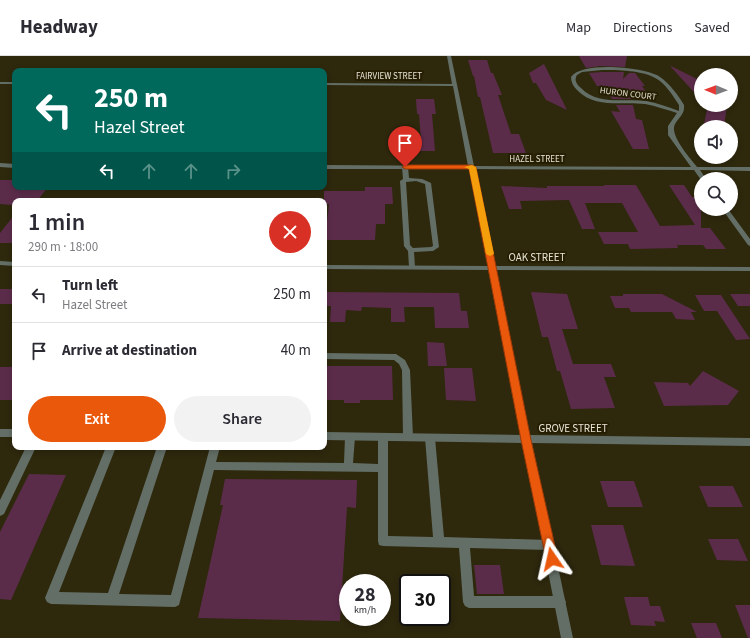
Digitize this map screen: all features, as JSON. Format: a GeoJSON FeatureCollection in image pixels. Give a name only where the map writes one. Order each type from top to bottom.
{"type":"FeatureCollection","features":[{"type":"Feature","properties":{"kind":"street"},"geometry":{"type":"LineString","coordinates":[[448,56],[493,268],[526,440],[549,545],[567,638]]}},
{"type":"Feature","properties":{"kind":"street","name":"HURON COURT"},"geometry":{"type":"LineString","coordinates":[[592,70],[629,70],[652,75],[663,82],[680,102],[682,108],[681,113],[648,103],[611,101],[590,97],[580,91],[573,78],[576,74],[592,70]]}},
{"type":"Feature","properties":{"kind":"street"},"geometry":{"type":"LineString","coordinates":[[0,83],[12,83]]}},
{"type":"Feature","properties":{"kind":"street","name":"FAIRVIEW STREET"},"geometry":{"type":"LineString","coordinates":[[327,84],[454,85]]}},
{"type":"Feature","properties":{"kind":"street"},"geometry":{"type":"LineString","coordinates":[[681,113],[671,126],[670,132],[698,172]]}},
{"type":"Feature","properties":{"kind":"street"},"geometry":{"type":"LineString","coordinates":[[0,166],[12,166]]}},
{"type":"Feature","properties":{"kind":"street","name":"HAZEL STREET"},"geometry":{"type":"LineString","coordinates":[[327,167],[750,169]]}},
{"type":"Feature","properties":{"kind":"street"},"geometry":{"type":"LineString","coordinates":[[405,167],[406,179],[403,181],[407,246],[411,250],[412,267]]}},
{"type":"Feature","properties":{"kind":"street"},"geometry":{"type":"LineString","coordinates":[[406,179],[423,180],[428,183],[436,247],[433,249],[411,250]]}},
{"type":"Feature","properties":{"kind":"street"},"geometry":{"type":"LineString","coordinates":[[729,216],[750,244]]}},
{"type":"Feature","properties":{"kind":"street"},"geometry":{"type":"LineString","coordinates":[[0,263],[12,264]]}},
{"type":"Feature","properties":{"kind":"street","name":"OAK STREET"},"geometry":{"type":"LineString","coordinates":[[327,267],[750,269]]}},
{"type":"Feature","properties":{"kind":"street"},"geometry":{"type":"LineString","coordinates":[[327,356],[396,357],[402,362],[406,370],[408,438]]}},
{"type":"Feature","properties":{"kind":"street"},"geometry":{"type":"LineString","coordinates":[[0,433],[12,433]]}},
{"type":"Feature","properties":{"kind":"street","name":"GROVE STREET"},"geometry":{"type":"LineString","coordinates":[[327,436],[750,442]]}},
{"type":"Feature","properties":{"kind":"street"},"geometry":{"type":"LineString","coordinates":[[348,468],[350,437]]}},
{"type":"Feature","properties":{"kind":"street"},"geometry":{"type":"LineString","coordinates":[[383,437],[383,541],[549,545]]}},
{"type":"Feature","properties":{"kind":"street"},"geometry":{"type":"LineString","coordinates":[[430,438],[438,542]]}},
{"type":"Feature","properties":{"kind":"street"},"geometry":{"type":"LineString","coordinates":[[0,511],[30,450]]}},
{"type":"Feature","properties":{"kind":"street"},"geometry":{"type":"LineString","coordinates":[[110,450],[52,598],[175,601],[215,450]]}},
{"type":"Feature","properties":{"kind":"street"},"geometry":{"type":"LineString","coordinates":[[112,599],[161,450]]}},
{"type":"Feature","properties":{"kind":"street"},"geometry":{"type":"LineString","coordinates":[[210,466],[383,468]]}},
{"type":"Feature","properties":{"kind":"street"},"geometry":{"type":"LineString","coordinates":[[464,543],[469,602],[560,602]]}},
{"type":"Feature","properties":{"kind":"building"},"geometry":{"type":"Polygon","coordinates":[[[579,56],[627,56],[625,67],[600,66],[586,68],[579,56]]]}},
{"type":"Feature","properties":{"kind":"building"},"geometry":{"type":"Polygon","coordinates":[[[468,60],[487,60],[491,73],[493,73],[502,95],[498,95],[511,134],[519,134],[526,153],[493,153],[480,97],[478,97],[474,76],[468,60]]]}},
{"type":"Feature","properties":{"kind":"building"},"geometry":{"type":"Polygon","coordinates":[[[544,64],[567,110],[546,100],[536,83],[533,83],[529,73],[544,64]]]}},
{"type":"Feature","properties":{"kind":"building"},"geometry":{"type":"Polygon","coordinates":[[[671,67],[694,78],[694,92],[671,67]]]}},
{"type":"Feature","properties":{"kind":"building"},"geometry":{"type":"Polygon","coordinates":[[[624,72],[623,79],[629,73],[635,73],[645,86],[642,86],[646,92],[629,92],[631,99],[612,99],[604,86],[597,86],[589,73],[624,72]]]}},
{"type":"Feature","properties":{"kind":"building"},"geometry":{"type":"Polygon","coordinates":[[[416,99],[434,99],[436,114],[432,114],[435,151],[402,151],[401,139],[421,139],[416,99]]]}},
{"type":"Feature","properties":{"kind":"building"},"geometry":{"type":"Polygon","coordinates":[[[616,105],[633,105],[636,119],[642,120],[649,149],[633,149],[611,111],[620,112],[616,105]]]}},
{"type":"Feature","properties":{"kind":"building"},"geometry":{"type":"Polygon","coordinates":[[[707,112],[726,112],[725,120],[705,120],[707,112]]]}},
{"type":"Feature","properties":{"kind":"building"},"geometry":{"type":"Polygon","coordinates":[[[0,180],[12,180],[12,190],[46,190],[39,198],[12,198],[12,205],[0,204],[0,180]]]}},
{"type":"Feature","properties":{"kind":"building"},"geometry":{"type":"Polygon","coordinates":[[[636,185],[660,226],[695,225],[669,185],[684,185],[692,197],[694,197],[694,216],[701,216],[701,228],[710,228],[726,249],[706,249],[703,245],[677,245],[678,248],[630,249],[628,244],[604,244],[598,232],[638,232],[622,203],[585,203],[595,229],[582,229],[569,200],[520,201],[522,209],[509,209],[501,186],[547,188],[547,186],[636,185]]]}},
{"type":"Feature","properties":{"kind":"building"},"geometry":{"type":"Polygon","coordinates":[[[365,187],[392,187],[393,204],[385,204],[385,224],[376,224],[375,240],[327,240],[329,204],[327,204],[327,198],[324,198],[324,191],[365,191],[365,187]]]}},
{"type":"Feature","properties":{"kind":"building"},"geometry":{"type":"Polygon","coordinates":[[[12,218],[12,243],[0,243],[0,233],[12,218]]]}},
{"type":"Feature","properties":{"kind":"building"},"geometry":{"type":"Polygon","coordinates":[[[0,289],[12,289],[12,304],[0,304],[0,289]]]}},
{"type":"Feature","properties":{"kind":"building"},"geometry":{"type":"Polygon","coordinates":[[[327,292],[459,293],[461,311],[467,311],[469,328],[435,328],[434,307],[404,307],[405,322],[391,322],[391,308],[362,307],[361,311],[346,310],[345,322],[330,322],[331,306],[327,306],[327,292]]]}},
{"type":"Feature","properties":{"kind":"building"},"geometry":{"type":"Polygon","coordinates":[[[531,292],[567,294],[578,329],[562,329],[573,364],[611,364],[616,377],[604,377],[615,408],[571,409],[560,371],[557,371],[548,337],[542,337],[531,292]]]}},
{"type":"Feature","properties":{"kind":"building"},"geometry":{"type":"Polygon","coordinates":[[[623,294],[662,294],[697,312],[691,312],[695,320],[676,319],[672,312],[631,312],[629,308],[615,308],[610,296],[623,296],[623,294]]]}},
{"type":"Feature","properties":{"kind":"building"},"geometry":{"type":"Polygon","coordinates":[[[730,294],[750,294],[750,306],[738,306],[730,294]]]}},
{"type":"Feature","properties":{"kind":"building"},"geometry":{"type":"Polygon","coordinates":[[[695,295],[721,295],[750,339],[736,340],[717,311],[704,311],[695,295]]]}},
{"type":"Feature","properties":{"kind":"building"},"geometry":{"type":"Polygon","coordinates":[[[427,342],[444,343],[447,366],[428,366],[427,342]]]}},
{"type":"Feature","properties":{"kind":"building"},"geometry":{"type":"Polygon","coordinates":[[[327,366],[392,366],[393,400],[360,400],[360,403],[344,403],[344,400],[327,400],[327,366]]]}},
{"type":"Feature","properties":{"kind":"building"},"geometry":{"type":"Polygon","coordinates":[[[0,367],[12,367],[12,400],[0,400],[0,367]]]}},
{"type":"Feature","properties":{"kind":"building"},"geometry":{"type":"Polygon","coordinates":[[[444,368],[472,368],[476,401],[446,400],[444,368]]]}},
{"type":"Feature","properties":{"kind":"building"},"geometry":{"type":"Polygon","coordinates":[[[703,371],[739,391],[728,405],[664,406],[654,382],[688,383],[690,386],[703,371]]]}},
{"type":"Feature","properties":{"kind":"building"},"geometry":{"type":"Polygon","coordinates":[[[29,474],[66,475],[11,600],[0,599],[0,532],[29,474]]]}},
{"type":"Feature","properties":{"kind":"building"},"geometry":{"type":"Polygon","coordinates":[[[225,479],[357,480],[356,508],[347,507],[343,574],[339,574],[339,621],[198,618],[223,505],[220,505],[225,479]]]}},
{"type":"Feature","properties":{"kind":"building"},"geometry":{"type":"Polygon","coordinates":[[[600,481],[634,481],[643,507],[608,507],[600,481]]]}},
{"type":"Feature","properties":{"kind":"building"},"geometry":{"type":"Polygon","coordinates":[[[699,486],[733,486],[743,507],[708,507],[699,486]]]}},
{"type":"Feature","properties":{"kind":"building"},"geometry":{"type":"Polygon","coordinates":[[[591,525],[623,525],[635,566],[601,565],[591,525]]]}},
{"type":"Feature","properties":{"kind":"building"},"geometry":{"type":"Polygon","coordinates":[[[708,539],[738,539],[748,561],[717,560],[708,539]]]}},
{"type":"Feature","properties":{"kind":"building"},"geometry":{"type":"Polygon","coordinates":[[[474,565],[500,565],[504,594],[477,594],[474,565]]]}},
{"type":"Feature","properties":{"kind":"building"},"geometry":{"type":"Polygon","coordinates":[[[624,597],[648,597],[650,606],[660,606],[665,622],[654,621],[656,626],[631,625],[624,597]]]}},
{"type":"Feature","properties":{"kind":"building"},"geometry":{"type":"Polygon","coordinates":[[[735,605],[750,605],[750,638],[748,638],[735,605]]]}},
{"type":"Feature","properties":{"kind":"building"},"geometry":{"type":"Polygon","coordinates":[[[691,623],[716,623],[722,638],[697,638],[691,623]]]}},
{"type":"Feature","properties":{"kind":"slow traffic"},"geometry":{"type":"LineString","coordinates":[[467,167],[472,167],[490,254]]}},
{"type":"Feature","properties":{"kind":"route"},"geometry":{"type":"LineString","coordinates":[[405,167],[472,167],[526,440],[552,559]]}}]}
